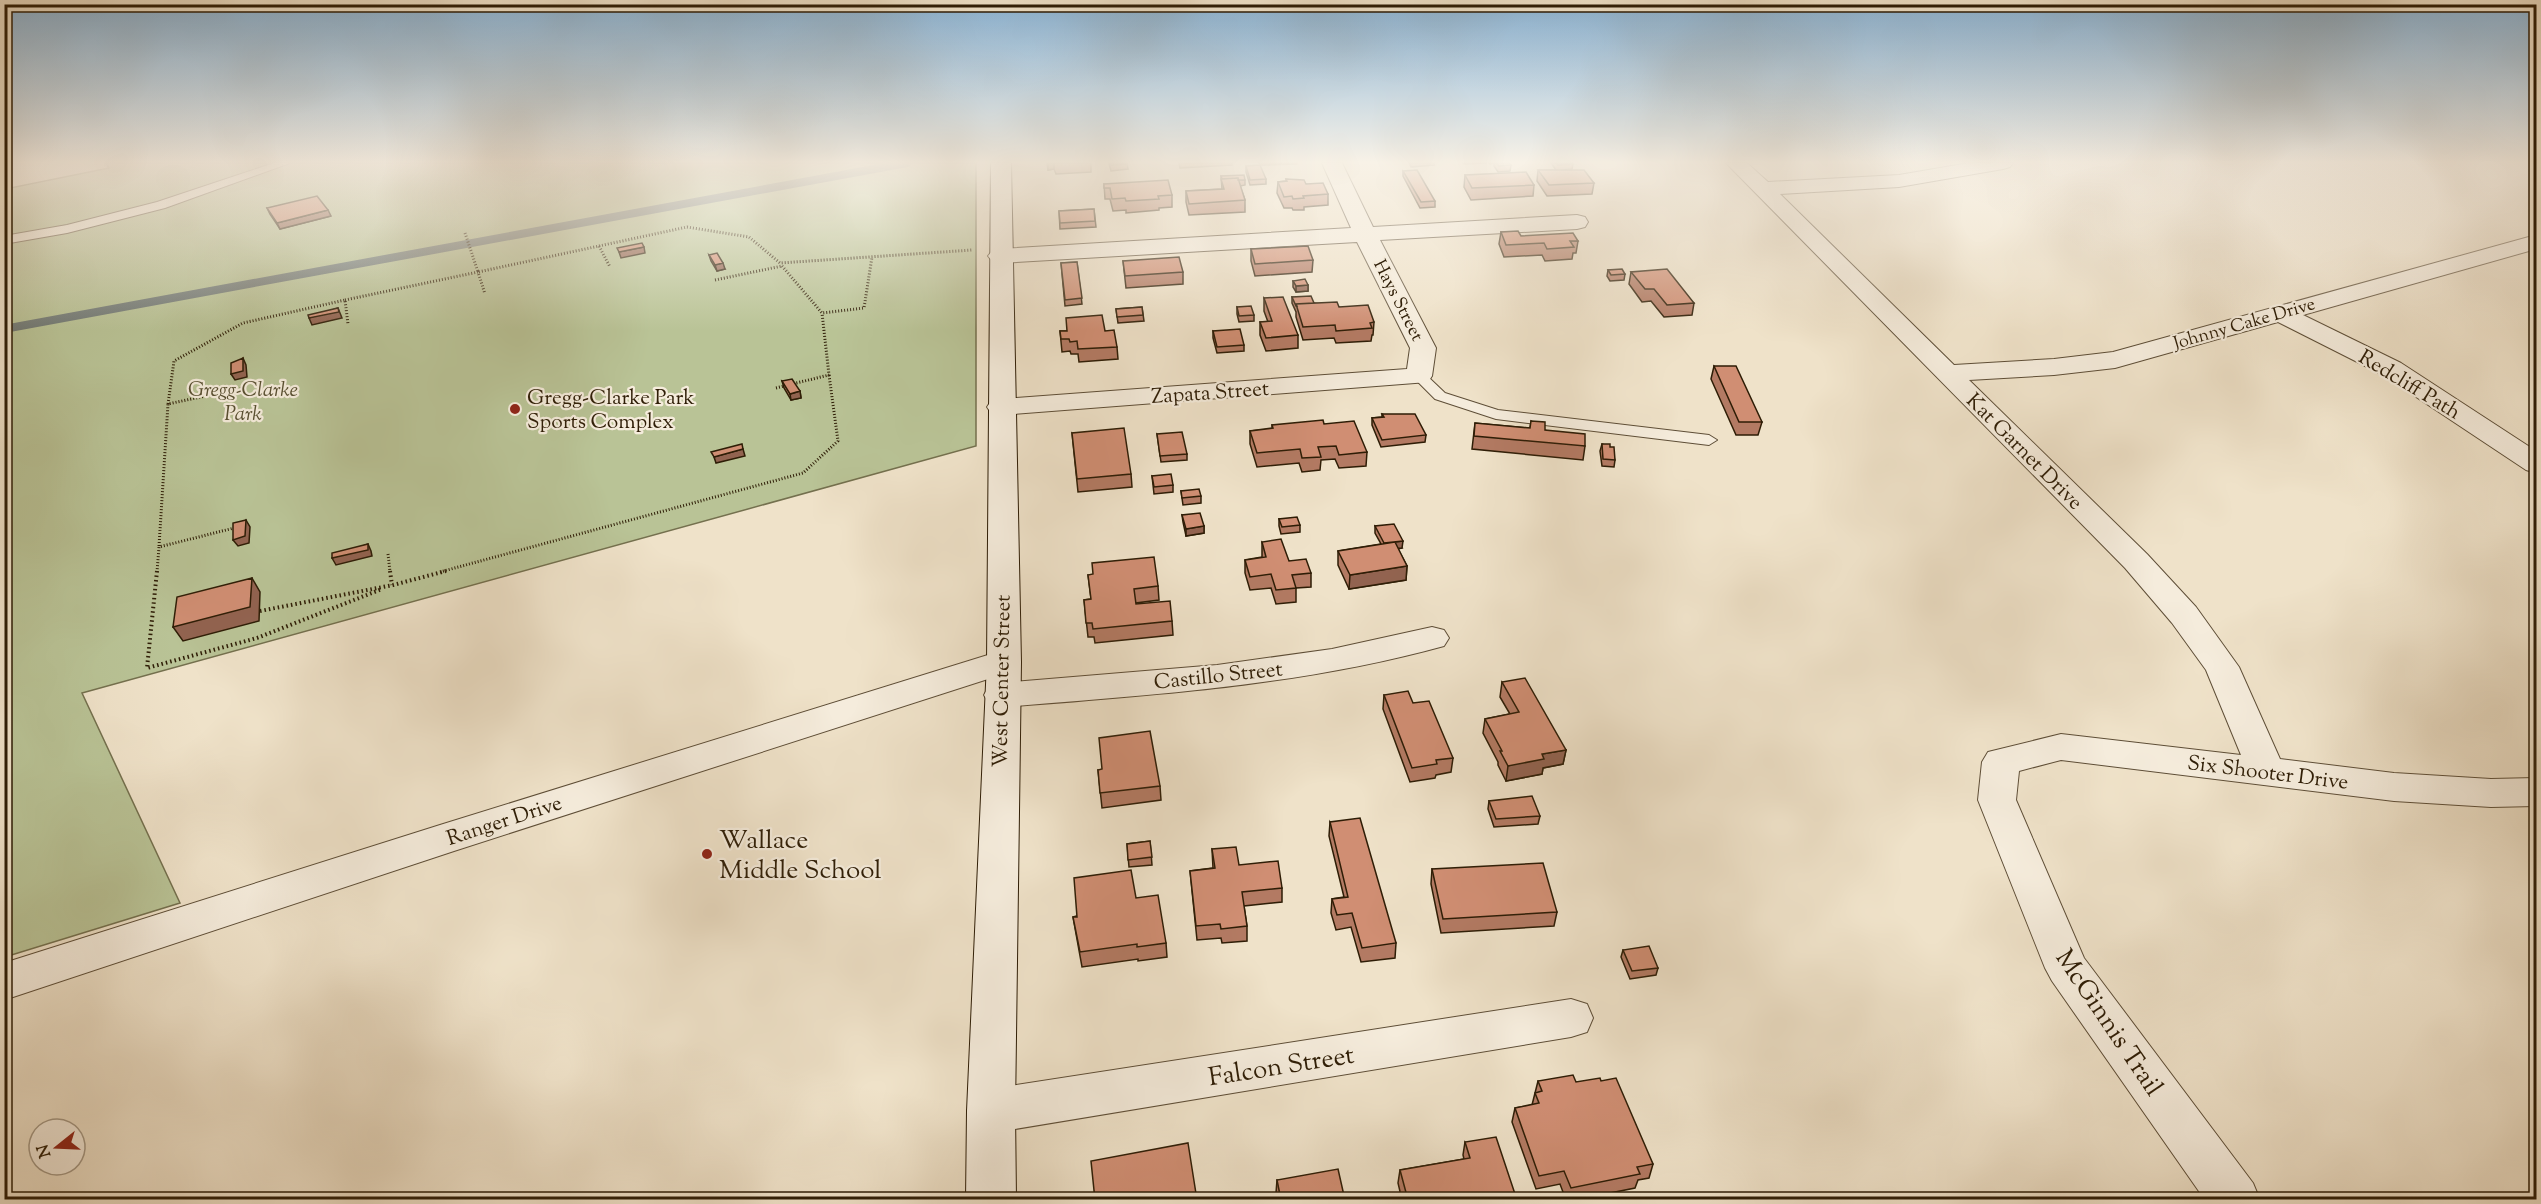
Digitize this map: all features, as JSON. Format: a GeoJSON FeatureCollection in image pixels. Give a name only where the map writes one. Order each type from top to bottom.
{"type":"FeatureCollection","features":[{"type":"Feature","properties":{"kind":"street","name":"West Center Street"},"geometry":{"type":"LineString","coordinates":[[991,1200],[991,1111],[1003,678],[1000,219]]}},
{"type":"Feature","properties":{"kind":"street","name":"Hays Street"},"geometry":{"type":"LineString","coordinates":[[1358,219],[1423,348],[1419,376]]}},
{"type":"Feature","properties":{"kind":"street","name":"Kat Garnet Drive"},"geometry":{"type":"LineString","coordinates":[[1794,219],[1946,374],[2136,561],[2184,615],[2222,667],[2267,772]]}},
{"type":"Feature","properties":{"kind":"street"},"geometry":{"type":"LineString","coordinates":[[1000,252],[1577,222]]}},
{"type":"Feature","properties":{"kind":"street","name":"Johnny Cake Drive"},"geometry":{"type":"LineString","coordinates":[[1946,374],[2054,367],[2115,360],[2536,242]]}},
{"type":"Feature","properties":{"kind":"street","name":"Redcliff Path"},"geometry":{"type":"LineString","coordinates":[[2279,313],[2392,369],[2536,464]]}},
{"type":"Feature","properties":{"kind":"street","name":"Zapata Street"},"geometry":{"type":"LineString","coordinates":[[1001,407],[1419,376]]}},
{"type":"Feature","properties":{"kind":"street","name":"Castillo Street"},"geometry":{"type":"LineString","coordinates":[[1003,678],[1217,677],[1332,661],[1432,638]]}},
{"type":"Feature","properties":{"kind":"street","name":"Ranger Drive"},"geometry":{"type":"LineString","coordinates":[[4,982],[440,840],[1003,678]]}},
{"type":"Feature","properties":{"kind":"street","name":"Six Shooter Drive"},"geometry":{"type":"LineString","coordinates":[[2001,762],[2061,747],[2394,787],[2491,793],[2536,792]]}},
{"type":"Feature","properties":{"kind":"street","name":"McGinnis Trail"},"geometry":{"type":"LineString","coordinates":[[2001,762],[1996,800],[2067,968],[2235,1200]]}},
{"type":"Feature","properties":{"kind":"street","name":"Falcon Street"},"geometry":{"type":"LineString","coordinates":[[991,1111],[1571,1018]]}},
{"type":"Feature","properties":{"kind":"lane"},"geometry":{"type":"LineString","coordinates":[[4,240],[67,229],[105,219]]}},
{"type":"Feature","properties":{"kind":"lane"},"geometry":{"type":"LineString","coordinates":[[1419,376],[1440,396],[1496,414],[1709,440]]}},
{"type":"Feature","properties":{"kind":"path"},"geometry":{"type":"LineString","coordinates":[[260,611],[393,585],[802,473],[838,441],[822,313],[781,265],[749,237],[687,227],[243,323],[174,361],[168,404],[159,547],[147,668],[257,638],[393,585]]}},
{"type":"Feature","properties":{"kind":"path"},"geometry":{"type":"LineString","coordinates":[[465,233],[485,294]]}},
{"type":"Feature","properties":{"kind":"path"},"geometry":{"type":"LineString","coordinates":[[599,246],[610,267]]}},
{"type":"Feature","properties":{"kind":"path"},"geometry":{"type":"LineString","coordinates":[[715,280],[781,265],[872,257],[1000,252]]}},
{"type":"Feature","properties":{"kind":"path"},"geometry":{"type":"LineString","coordinates":[[822,313],[864,308],[872,257]]}},
{"type":"Feature","properties":{"kind":"path"},"geometry":{"type":"LineString","coordinates":[[345,300],[348,324]]}},
{"type":"Feature","properties":{"kind":"path"},"geometry":{"type":"LineString","coordinates":[[776,388],[830,375]]}},
{"type":"Feature","properties":{"kind":"path"},"geometry":{"type":"LineString","coordinates":[[168,404],[242,388]]}},
{"type":"Feature","properties":{"kind":"path"},"geometry":{"type":"LineString","coordinates":[[159,547],[244,526]]}},
{"type":"Feature","properties":{"kind":"path"},"geometry":{"type":"LineString","coordinates":[[388,554],[393,585]]}},
{"type":"Feature","properties":{"kind":"green space","name":"Gregg-Clarke Park"},"geometry":{"type":"Polygon","coordinates":[[[5,219],[976,219],[976,446],[82,693],[180,903],[5,957],[5,219]]]}},
{"type":"Feature","properties":{"kind":"building"},"geometry":{"type":"Polygon","coordinates":[[[274,219],[292,219],[277,223],[274,219]]]}},
{"type":"Feature","properties":{"kind":"building"},"geometry":{"type":"Polygon","coordinates":[[[1060,219],[1095,219],[1095,221],[1060,223],[1060,219]]]}},
{"type":"Feature","properties":{"kind":"building"},"geometry":{"type":"Polygon","coordinates":[[[1518,231],[1521,236],[1573,233],[1578,241],[1570,241],[1574,247],[1547,249],[1544,243],[1506,245],[1501,232],[1518,231]]]}},
{"type":"Feature","properties":{"kind":"building"},"geometry":{"type":"Polygon","coordinates":[[[642,243],[644,247],[619,252],[617,248],[642,243]]]}},
{"type":"Feature","properties":{"kind":"building"},"geometry":{"type":"Polygon","coordinates":[[[1308,246],[1313,260],[1255,264],[1251,249],[1308,246]]]}},
{"type":"Feature","properties":{"kind":"building"},"geometry":{"type":"Polygon","coordinates":[[[717,253],[723,263],[715,265],[709,255],[717,253]]]}},
{"type":"Feature","properties":{"kind":"building"},"geometry":{"type":"Polygon","coordinates":[[[1179,257],[1183,272],[1125,276],[1123,261],[1179,257]]]}},
{"type":"Feature","properties":{"kind":"building"},"geometry":{"type":"Polygon","coordinates":[[[1077,262],[1082,298],[1065,300],[1061,263],[1077,262]]]}},
{"type":"Feature","properties":{"kind":"building"},"geometry":{"type":"Polygon","coordinates":[[[1622,269],[1625,274],[1611,275],[1608,270],[1622,269]]]}},
{"type":"Feature","properties":{"kind":"building"},"geometry":{"type":"Polygon","coordinates":[[[1667,269],[1694,303],[1667,305],[1654,289],[1645,289],[1631,272],[1667,269]]]}},
{"type":"Feature","properties":{"kind":"building"},"geometry":{"type":"Polygon","coordinates":[[[1305,279],[1308,285],[1296,286],[1293,281],[1305,279]]]}},
{"type":"Feature","properties":{"kind":"building"},"geometry":{"type":"Polygon","coordinates":[[[1311,296],[1314,303],[1296,304],[1297,306],[1292,297],[1311,296]]]}},
{"type":"Feature","properties":{"kind":"building"},"geometry":{"type":"Polygon","coordinates":[[[1283,297],[1298,335],[1266,338],[1260,322],[1272,321],[1264,298],[1283,297]]]}},
{"type":"Feature","properties":{"kind":"building"},"geometry":{"type":"Polygon","coordinates":[[[1337,302],[1339,307],[1368,305],[1374,322],[1370,323],[1372,328],[1336,331],[1335,325],[1303,327],[1296,304],[1337,302]]]}},
{"type":"Feature","properties":{"kind":"building"},"geometry":{"type":"Polygon","coordinates":[[[1251,306],[1254,315],[1239,316],[1237,307],[1251,306]]]}},
{"type":"Feature","properties":{"kind":"building"},"geometry":{"type":"Polygon","coordinates":[[[1142,307],[1143,315],[1117,317],[1116,309],[1142,307]]]}},
{"type":"Feature","properties":{"kind":"building"},"geometry":{"type":"Polygon","coordinates":[[[338,308],[339,312],[309,318],[308,315],[338,308]]]}},
{"type":"Feature","properties":{"kind":"building"},"geometry":{"type":"Polygon","coordinates":[[[1102,315],[1105,331],[1114,330],[1117,347],[1078,349],[1077,341],[1070,342],[1069,339],[1061,339],[1060,331],[1067,331],[1066,318],[1102,315]]]}},
{"type":"Feature","properties":{"kind":"building"},"geometry":{"type":"Polygon","coordinates":[[[1240,329],[1244,345],[1217,347],[1213,331],[1240,329]]]}},
{"type":"Feature","properties":{"kind":"building"},"geometry":{"type":"Polygon","coordinates":[[[243,358],[243,371],[231,374],[231,363],[243,358]]]}},
{"type":"Feature","properties":{"kind":"building"},"geometry":{"type":"Polygon","coordinates":[[[1714,366],[1736,366],[1762,422],[1739,422],[1714,366]]]}},
{"type":"Feature","properties":{"kind":"building"},"geometry":{"type":"Polygon","coordinates":[[[792,379],[800,391],[790,394],[782,381],[792,379]]]}},
{"type":"Feature","properties":{"kind":"building"},"geometry":{"type":"Polygon","coordinates":[[[1382,414],[1415,414],[1426,435],[1382,440],[1372,418],[1384,417],[1382,414]]]}},
{"type":"Feature","properties":{"kind":"building"},"geometry":{"type":"Polygon","coordinates":[[[1323,420],[1324,424],[1354,421],[1367,452],[1339,455],[1336,446],[1318,447],[1321,457],[1302,458],[1300,449],[1257,453],[1250,431],[1273,428],[1272,425],[1323,420]]]}},
{"type":"Feature","properties":{"kind":"building"},"geometry":{"type":"Polygon","coordinates":[[[1531,421],[1545,422],[1545,430],[1585,434],[1585,446],[1474,436],[1475,423],[1530,428],[1531,421]]]}},
{"type":"Feature","properties":{"kind":"building"},"geometry":{"type":"Polygon","coordinates":[[[1124,428],[1131,474],[1077,479],[1072,433],[1124,428]]]}},
{"type":"Feature","properties":{"kind":"building"},"geometry":{"type":"Polygon","coordinates":[[[1182,432],[1187,454],[1160,456],[1157,434],[1182,432]]]}},
{"type":"Feature","properties":{"kind":"building"},"geometry":{"type":"Polygon","coordinates":[[[742,444],[743,449],[714,457],[711,452],[742,444]]]}},
{"type":"Feature","properties":{"kind":"building"},"geometry":{"type":"Polygon","coordinates":[[[1602,444],[1610,444],[1610,447],[1614,447],[1615,460],[1603,459],[1602,444]]]}},
{"type":"Feature","properties":{"kind":"building"},"geometry":{"type":"Polygon","coordinates":[[[1171,474],[1173,485],[1154,487],[1152,476],[1171,474]]]}},
{"type":"Feature","properties":{"kind":"building"},"geometry":{"type":"Polygon","coordinates":[[[1199,489],[1201,496],[1182,498],[1181,491],[1199,489]]]}},
{"type":"Feature","properties":{"kind":"building"},"geometry":{"type":"Polygon","coordinates":[[[1200,513],[1204,526],[1186,529],[1182,515],[1200,513]]]}},
{"type":"Feature","properties":{"kind":"building"},"geometry":{"type":"Polygon","coordinates":[[[1297,517],[1300,525],[1282,527],[1279,519],[1297,517]]]}},
{"type":"Feature","properties":{"kind":"building"},"geometry":{"type":"Polygon","coordinates":[[[246,520],[245,536],[233,540],[233,523],[246,520]]]}},
{"type":"Feature","properties":{"kind":"building"},"geometry":{"type":"Polygon","coordinates":[[[1394,524],[1403,541],[1384,543],[1375,526],[1394,524]]]}},
{"type":"Feature","properties":{"kind":"building"},"geometry":{"type":"Polygon","coordinates":[[[1281,539],[1289,561],[1306,559],[1311,573],[1292,575],[1296,588],[1276,590],[1271,574],[1250,577],[1245,560],[1266,557],[1262,542],[1281,539]]]}},
{"type":"Feature","properties":{"kind":"building"},"geometry":{"type":"Polygon","coordinates":[[[1395,542],[1407,566],[1350,575],[1338,551],[1395,542]]]}},
{"type":"Feature","properties":{"kind":"building"},"geometry":{"type":"Polygon","coordinates":[[[368,544],[368,550],[332,558],[332,553],[368,544]]]}},
{"type":"Feature","properties":{"kind":"building"},"geometry":{"type":"Polygon","coordinates":[[[1154,557],[1158,586],[1134,589],[1136,604],[1170,601],[1172,621],[1093,629],[1092,623],[1086,623],[1084,600],[1091,599],[1088,575],[1093,574],[1092,563],[1154,557]]]}},
{"type":"Feature","properties":{"kind":"building"},"geometry":{"type":"Polygon","coordinates":[[[252,578],[250,607],[173,627],[177,597],[252,578]]]}},
{"type":"Feature","properties":{"kind":"building"},"geometry":{"type":"Polygon","coordinates":[[[1525,678],[1566,750],[1542,754],[1544,759],[1508,766],[1485,719],[1519,712],[1502,682],[1525,678]]]}},
{"type":"Feature","properties":{"kind":"building"},"geometry":{"type":"Polygon","coordinates":[[[1408,691],[1413,703],[1429,701],[1453,758],[1436,760],[1437,764],[1412,768],[1384,695],[1408,691]]]}},
{"type":"Feature","properties":{"kind":"building"},"geometry":{"type":"Polygon","coordinates":[[[1150,731],[1160,786],[1100,793],[1098,770],[1102,769],[1099,738],[1150,731]]]}},
{"type":"Feature","properties":{"kind":"building"},"geometry":{"type":"Polygon","coordinates":[[[1532,796],[1540,816],[1496,819],[1489,801],[1532,796]]]}},
{"type":"Feature","properties":{"kind":"building"},"geometry":{"type":"Polygon","coordinates":[[[1360,818],[1396,943],[1362,948],[1352,913],[1337,915],[1332,899],[1348,897],[1330,822],[1360,818]]]}},
{"type":"Feature","properties":{"kind":"building"},"geometry":{"type":"Polygon","coordinates":[[[1150,841],[1152,857],[1128,860],[1127,844],[1150,841]]]}},
{"type":"Feature","properties":{"kind":"building"},"geometry":{"type":"Polygon","coordinates":[[[1236,847],[1239,865],[1278,861],[1282,888],[1242,892],[1247,926],[1221,929],[1220,924],[1196,926],[1190,871],[1215,868],[1212,849],[1236,847]]]}},
{"type":"Feature","properties":{"kind":"building"},"geometry":{"type":"Polygon","coordinates":[[[1543,863],[1557,912],[1443,919],[1432,869],[1543,863]]]}},
{"type":"Feature","properties":{"kind":"building"},"geometry":{"type":"Polygon","coordinates":[[[1131,870],[1136,898],[1158,895],[1166,943],[1137,947],[1137,944],[1080,952],[1073,917],[1077,917],[1074,878],[1131,870]]]}},
{"type":"Feature","properties":{"kind":"building"},"geometry":{"type":"Polygon","coordinates":[[[1649,946],[1658,968],[1632,971],[1623,950],[1649,946]]]}},
{"type":"Feature","properties":{"kind":"building"},"geometry":{"type":"Polygon","coordinates":[[[1573,1075],[1576,1082],[1616,1078],[1653,1164],[1637,1167],[1640,1174],[1571,1188],[1564,1171],[1539,1176],[1515,1108],[1539,1103],[1535,1093],[1542,1091],[1538,1081],[1573,1075]]]}},
{"type":"Feature","properties":{"kind":"building"},"geometry":{"type":"Polygon","coordinates":[[[1496,1137],[1517,1200],[1408,1200],[1400,1170],[1470,1158],[1465,1142],[1496,1137]]]}},
{"type":"Feature","properties":{"kind":"building"},"geometry":{"type":"Polygon","coordinates":[[[1188,1143],[1197,1200],[1095,1200],[1091,1161],[1188,1143]]]}},
{"type":"Feature","properties":{"kind":"building"},"geometry":{"type":"Polygon","coordinates":[[[1338,1169],[1345,1200],[1281,1200],[1277,1180],[1338,1169]]]}},
{"type":"Feature","properties":{"kind":"waterway"},"geometry":{"type":"LineString","coordinates":[[4,329],[601,219]]}},
{"type":"Feature","properties":{"kind":"place","name":"Gregg-Clarke Park Sports Complex"},"geometry":{"type":"Point","coordinates":[515,409]}},
{"type":"Feature","properties":{"kind":"place","name":"Wallace Middle School"},"geometry":{"type":"Point","coordinates":[707,854]}}]}
